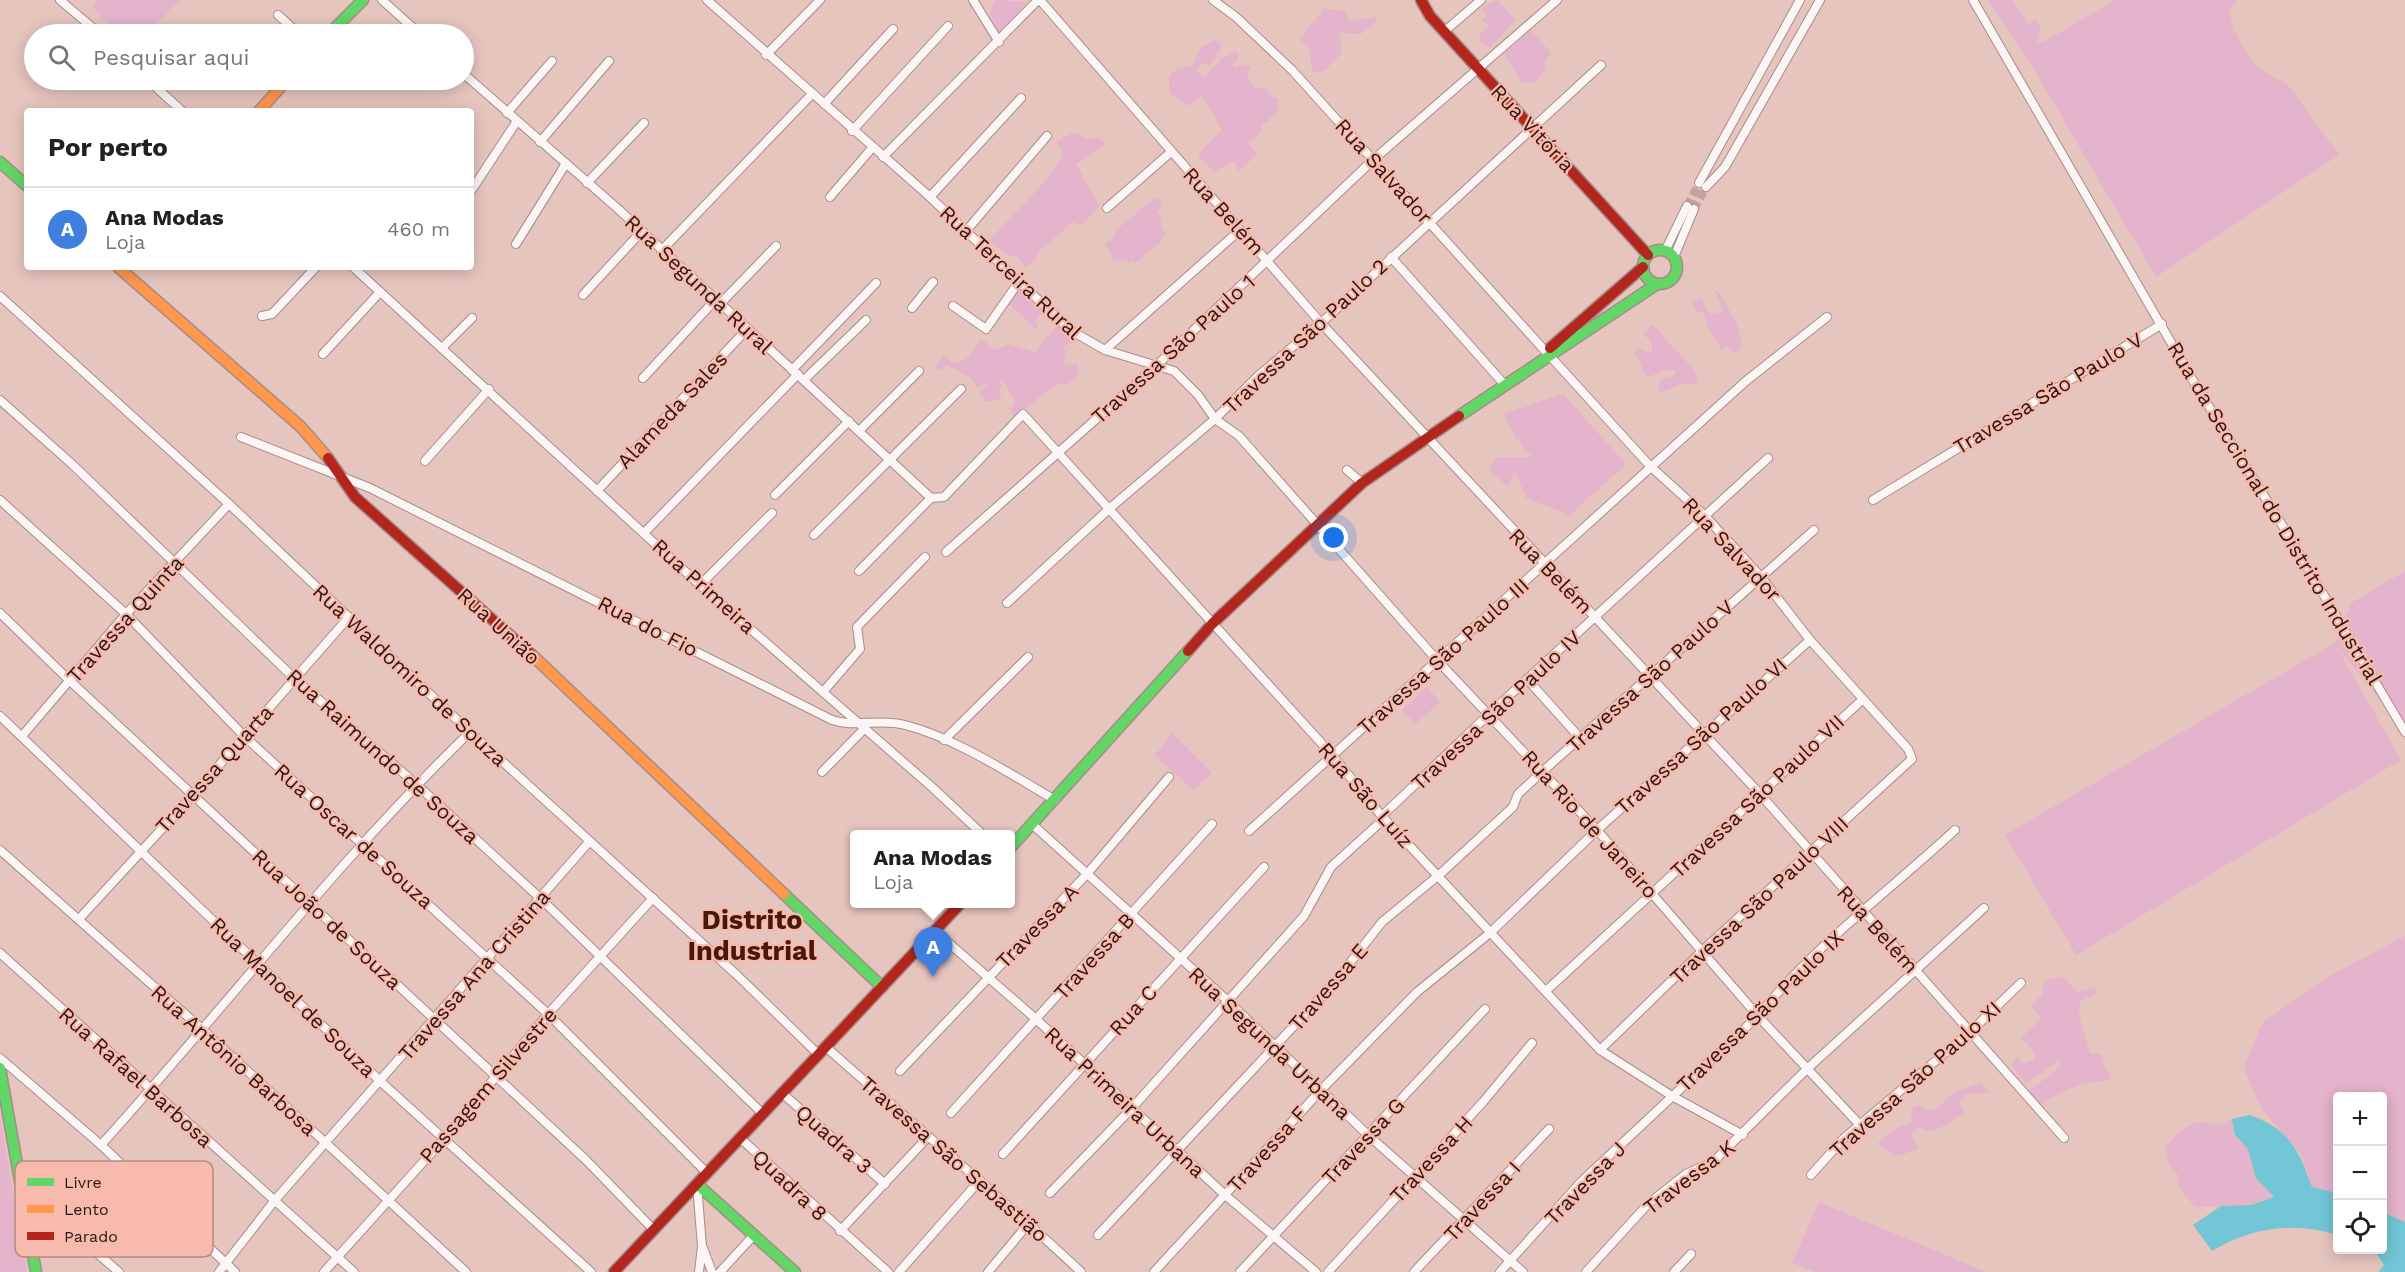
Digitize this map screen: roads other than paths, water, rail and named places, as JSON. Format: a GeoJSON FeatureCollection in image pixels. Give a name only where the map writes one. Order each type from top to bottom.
{"type":"FeatureCollection","features":[{"type":"Feature","properties":{"kind":"main road"},"geometry":{"type":"LineString","coordinates":[[339,24],[363,0]]}},
{"type":"Feature","properties":{"kind":"main road","name":"Rua Vitória"},"geometry":{"type":"LineString","coordinates":[[1421,0],[1430,16],[1446,30],[1478,69],[1648,255]]}},
{"type":"Feature","properties":{"kind":"main road"},"geometry":{"type":"LineString","coordinates":[[262,108],[278,90]]}},
{"type":"Feature","properties":{"kind":"main road"},"geometry":{"type":"LineString","coordinates":[[0,162],[24,183]]}},
{"type":"Feature","properties":{"kind":"main road"},"geometry":{"type":"LineString","coordinates":[[1547,354],[1643,267],[1648,255],[1670,253],[1677,263],[1675,276],[1664,284],[1657,284],[1647,279],[1643,267]]}},
{"type":"Feature","properties":{"kind":"main road","name":"Rua União"},"geometry":{"type":"LineString","coordinates":[[121,270],[301,427],[327,456],[355,497],[533,656],[882,987]]}},
{"type":"Feature","properties":{"kind":"main road"},"geometry":{"type":"LineString","coordinates":[[1015,843],[1212,624],[1362,483],[1547,354],[1657,284]]}},
{"type":"Feature","properties":{"kind":"main road"},"geometry":{"type":"LineString","coordinates":[[614,1272],[652,1228],[697,1185],[955,908]]}},
{"type":"Feature","properties":{"kind":"main road"},"geometry":{"type":"LineString","coordinates":[[0,1068],[16,1161]]}},
{"type":"Feature","properties":{"kind":"main road"},"geometry":{"type":"LineString","coordinates":[[697,1185],[795,1272]]}},
{"type":"Feature","properties":{"kind":"main road"},"geometry":{"type":"LineString","coordinates":[[33,1257],[36,1272]]}},
{"type":"Feature","properties":{"kind":"street"},"geometry":{"type":"LineString","coordinates":[[60,0],[88,24]]}},
{"type":"Feature","properties":{"kind":"street"},"geometry":{"type":"LineString","coordinates":[[381,0],[409,24]]}},
{"type":"Feature","properties":{"kind":"street","name":"Rua Terceira Rural"},"geometry":{"type":"LineString","coordinates":[[706,0],[852,131],[930,197],[1070,330],[1105,350],[1174,371],[1198,395],[1215,419],[1239,436],[1318,526]]}},
{"type":"Feature","properties":{"kind":"street"},"geometry":{"type":"LineString","coordinates":[[766,55],[820,0]]}},
{"type":"Feature","properties":{"kind":"street"},"geometry":{"type":"LineString","coordinates":[[973,0],[999,42]]}},
{"type":"Feature","properties":{"kind":"street"},"geometry":{"type":"LineString","coordinates":[[883,157],[1039,0]]}},
{"type":"Feature","properties":{"kind":"street","name":"Rua Belém"},"geometry":{"type":"LineString","coordinates":[[1039,0],[1321,323],[1759,793],[2064,1138]]}},
{"type":"Feature","properties":{"kind":"street"},"geometry":{"type":"LineString","coordinates":[[1446,30],[1481,0]]}},
{"type":"Feature","properties":{"kind":"street","name":"Travessa São Paulo 1"},"geometry":{"type":"LineString","coordinates":[[946,552],[1156,366],[1373,160],[1557,0]]}},
{"type":"Feature","properties":{"kind":"street"},"geometry":{"type":"LineString","coordinates":[[1800,0],[1709,162],[1703,185],[1725,167],[1820,0]]}},
{"type":"Feature","properties":{"kind":"street","name":"Rua da Seccional do Distrito Industrial"},"geometry":{"type":"LineString","coordinates":[[1973,0],[2195,384],[2288,533],[2405,732]]}},
{"type":"Feature","properties":{"kind":"street","name":"Rua Salvador"},"geometry":{"type":"LineString","coordinates":[[1218,1],[1292,70],[1650,466],[1704,515],[1761,577],[1810,640],[1862,700],[1908,749]]}},
{"type":"Feature","properties":{"kind":"street"},"geometry":{"type":"LineString","coordinates":[[278,15],[287,24]]}},
{"type":"Feature","properties":{"kind":"street"},"geometry":{"type":"LineString","coordinates":[[852,131],[948,26]]}},
{"type":"Feature","properties":{"kind":"street"},"geometry":{"type":"LineString","coordinates":[[824,104],[893,29]]}},
{"type":"Feature","properties":{"kind":"street"},"geometry":{"type":"LineString","coordinates":[[507,113],[552,61]]}},
{"type":"Feature","properties":{"kind":"street"},"geometry":{"type":"LineString","coordinates":[[540,142],[609,61]]}},
{"type":"Feature","properties":{"kind":"street","name":"Travessa São Paulo 2"},"geometry":{"type":"LineString","coordinates":[[1006,603],[1110,508],[1215,419],[1259,375],[1321,323],[1601,65]]}},
{"type":"Feature","properties":{"kind":"street","name":"Rua Segunda Rural"},"geometry":{"type":"LineString","coordinates":[[474,83],[849,420],[931,498]]}},
{"type":"Feature","properties":{"kind":"street"},"geometry":{"type":"LineString","coordinates":[[159,90],[179,108]]}},
{"type":"Feature","properties":{"kind":"street"},"geometry":{"type":"LineString","coordinates":[[661,252],[812,94]]}},
{"type":"Feature","properties":{"kind":"street"},"geometry":{"type":"LineString","coordinates":[[930,197],[1021,98]]}},
{"type":"Feature","properties":{"kind":"street"},"geometry":{"type":"LineString","coordinates":[[474,186],[517,121]]}},
{"type":"Feature","properties":{"kind":"street"},"geometry":{"type":"LineString","coordinates":[[587,183],[644,123]]}},
{"type":"Feature","properties":{"kind":"street"},"geometry":{"type":"LineString","coordinates":[[966,231],[1047,136]]}},
{"type":"Feature","properties":{"kind":"street"},"geometry":{"type":"LineString","coordinates":[[830,197],[872,148]]}},
{"type":"Feature","properties":{"kind":"street"},"geometry":{"type":"LineString","coordinates":[[1107,208],[1171,152]]}},
{"type":"Feature","properties":{"kind":"street"},"geometry":{"type":"LineString","coordinates":[[1709,162],[1725,167]]}},
{"type":"Feature","properties":{"kind":"street"},"geometry":{"type":"LineString","coordinates":[[516,244],[565,165]]}},
{"type":"Feature","properties":{"kind":"street"},"geometry":{"type":"LineString","coordinates":[[1670,253],[1691,208]]}},
{"type":"Feature","properties":{"kind":"street"},"geometry":{"type":"LineString","coordinates":[[1105,350],[1240,230]]}},
{"type":"Feature","properties":{"kind":"street"},"geometry":{"type":"LineString","coordinates":[[583,295],[640,232]]}},
{"type":"Feature","properties":{"kind":"street"},"geometry":{"type":"LineString","coordinates":[[643,378],[776,246]]}},
{"type":"Feature","properties":{"kind":"street"},"geometry":{"type":"LineString","coordinates":[[1391,257],[1504,384]]}},
{"type":"Feature","properties":{"kind":"street"},"geometry":{"type":"LineString","coordinates":[[262,316],[272,315],[313,270]]}},
{"type":"Feature","properties":{"kind":"street","name":"Rua Primeira"},"geometry":{"type":"LineString","coordinates":[[356,270],[489,389],[700,585],[978,830]]}},
{"type":"Feature","properties":{"kind":"street"},"geometry":{"type":"LineString","coordinates":[[912,308],[933,282]]}},
{"type":"Feature","properties":{"kind":"street"},"geometry":{"type":"LineString","coordinates":[[645,532],[798,375],[876,283]]}},
{"type":"Feature","properties":{"kind":"street"},"geometry":{"type":"LineString","coordinates":[[953,306],[986,329],[1018,283]]}},
{"type":"Feature","properties":{"kind":"street"},"geometry":{"type":"LineString","coordinates":[[323,354],[380,292]]}},
{"type":"Feature","properties":{"kind":"street","name":"Rua Waldomiro de Souza"},"geometry":{"type":"LineString","coordinates":[[0,296],[229,504],[589,842],[823,1051]]}},
{"type":"Feature","properties":{"kind":"street"},"geometry":{"type":"LineString","coordinates":[[442,348],[472,318]]}},
{"type":"Feature","properties":{"kind":"street","name":"Travessa São Paulo III"},"geometry":{"type":"LineString","coordinates":[[1249,831],[1650,466],[1746,381],[1827,318]]}},
{"type":"Feature","properties":{"kind":"street"},"geometry":{"type":"LineString","coordinates":[[798,375],[866,320]]}},
{"type":"Feature","properties":{"kind":"street","name":"Travessa São Paulo V"},"geometry":{"type":"LineString","coordinates":[[1873,500],[2162,324]]}},
{"type":"Feature","properties":{"kind":"street","name":"Alameda Sales"},"geometry":{"type":"LineString","coordinates":[[597,491],[747,329]]}},
{"type":"Feature","properties":{"kind":"street"},"geometry":{"type":"LineString","coordinates":[[860,430],[919,371]]}},
{"type":"Feature","properties":{"kind":"street"},"geometry":{"type":"LineString","coordinates":[[425,461],[489,389]]}},
{"type":"Feature","properties":{"kind":"street"},"geometry":{"type":"LineString","coordinates":[[814,535],[961,389]]}},
{"type":"Feature","properties":{"kind":"street","name":"Rua Raimundo de Souza"},"geometry":{"type":"LineString","coordinates":[[0,400],[73,465],[295,679],[416,784],[541,899],[599,958],[763,1114]]}},
{"type":"Feature","properties":{"kind":"street","name":"Rua São Luíz"},"geometry":{"type":"LineString","coordinates":[[931,498],[944,497],[1023,414],[1334,756],[1383,817],[1439,875],[1490,933],[1547,990],[1600,1050],[1672,1096],[1743,1135]]}},
{"type":"Feature","properties":{"kind":"street"},"geometry":{"type":"LineString","coordinates":[[775,495],[849,420]]}},
{"type":"Feature","properties":{"kind":"street","name":"Rua do Fio"},"geometry":{"type":"LineString","coordinates":[[241,437],[370,488],[832,720],[862,726],[875,721],[903,724],[944,740],[1055,800]]}},
{"type":"Feature","properties":{"kind":"street","name":"Travessa São Paulo IV"},"geometry":{"type":"LineString","coordinates":[[1050,1193],[1132,1108],[1304,916],[1331,867],[1488,715],[1768,458]]}},
{"type":"Feature","properties":{"kind":"street"},"geometry":{"type":"LineString","coordinates":[[1347,470],[1362,483]]}},
{"type":"Feature","properties":{"kind":"street"},"geometry":{"type":"LineString","coordinates":[[859,571],[931,498]]}},
{"type":"Feature","properties":{"kind":"street","name":"Rua Oscar de Souza"},"geometry":{"type":"LineString","coordinates":[[0,500],[126,614],[244,736],[548,1014],[707,1173]]}},
{"type":"Feature","properties":{"kind":"street","name":"Travessa Quinta"},"geometry":{"type":"LineString","coordinates":[[22,736],[126,614],[175,565],[229,504]]}},
{"type":"Feature","properties":{"kind":"street"},"geometry":{"type":"LineString","coordinates":[[700,585],[772,513]]}},
{"type":"Feature","properties":{"kind":"street","name":"Rua Rio de Janeiro"},"geometry":{"type":"LineString","coordinates":[[1318,526],[1437,660],[1597,830],[1758,1016],[1859,1124]]}},
{"type":"Feature","properties":{"kind":"street","name":"Travessa São Paulo V"},"geometry":{"type":"LineString","coordinates":[[1439,875],[1513,807],[1518,794],[1543,771],[1814,530]]}},
{"type":"Feature","properties":{"kind":"street"},"geometry":{"type":"LineString","coordinates":[[823,692],[860,649],[856,627],[925,557]]}},
{"type":"Feature","properties":{"kind":"street","name":"Rua João de Souza"},"geometry":{"type":"LineString","coordinates":[[0,613],[69,680],[586,1161],[652,1228]]}},
{"type":"Feature","properties":{"kind":"street","name":"Travessa Quarta"},"geometry":{"type":"LineString","coordinates":[[79,919],[194,795],[349,618]]}},
{"type":"Feature","properties":{"kind":"street","name":"Travessa São Paulo VI"},"geometry":{"type":"LineString","coordinates":[[1490,933],[1597,830],[1703,733],[1810,640]]}},
{"type":"Feature","properties":{"kind":"street"},"geometry":{"type":"LineString","coordinates":[[944,740],[1028,657]]}},
{"type":"Feature","properties":{"kind":"street"},"geometry":{"type":"LineString","coordinates":[[1527,679],[1580,738]]}},
{"type":"Feature","properties":{"kind":"street","name":"Travessa São Paulo VII"},"geometry":{"type":"LineString","coordinates":[[1547,990],[1862,700]]}},
{"type":"Feature","properties":{"kind":"street","name":"Rua Manoel de Souza"},"geometry":{"type":"LineString","coordinates":[[0,716],[380,1081],[591,1272]]}},
{"type":"Feature","properties":{"kind":"street"},"geometry":{"type":"LineString","coordinates":[[822,772],[862,726]]}},
{"type":"Feature","properties":{"kind":"street"},"geometry":{"type":"LineString","coordinates":[[101,1145],[203,1030],[362,843],[416,784],[470,732]]}},
{"type":"Feature","properties":{"kind":"street","name":"Travessa São Paulo VIII"},"geometry":{"type":"LineString","coordinates":[[1600,1050],[1703,950],[1912,759],[1908,749]]}},
{"type":"Feature","properties":{"kind":"street","name":"Travessa A"},"geometry":{"type":"LineString","coordinates":[[900,1071],[1087,874],[1169,777]]}},
{"type":"Feature","properties":{"kind":"street","name":"Rua Segunda Urbana"},"geometry":{"type":"LineString","coordinates":[[1032,824],[1131,916],[1229,1002],[1369,1136],[1523,1272]]}},
{"type":"Feature","properties":{"kind":"street","name":"Travessa B"},"geometry":{"type":"LineString","coordinates":[[951,1113],[1212,824]]}},
{"type":"Feature","properties":{"kind":"street","name":"Travessa São Paulo IX"},"geometry":{"type":"LineString","coordinates":[[1672,1096],[1758,1016],[1778,991],[1862,912],[1955,830]]}},
{"type":"Feature","properties":{"kind":"street","name":"Travessa Ana Cristina"},"geometry":{"type":"LineString","coordinates":[[219,1272],[276,1200],[589,842]]}},
{"type":"Feature","properties":{"kind":"street","name":"Rua Antônio Barbosa"},"geometry":{"type":"LineString","coordinates":[[0,850],[203,1030],[466,1272]]}},
{"type":"Feature","properties":{"kind":"street","name":"Rua C"},"geometry":{"type":"LineString","coordinates":[[1003,1154],[1264,867]]}},
{"type":"Feature","properties":{"kind":"street","name":"Travessa E"},"geometry":{"type":"LineString","coordinates":[[1098,1235],[1359,955],[1382,922],[1439,875]]}},
{"type":"Feature","properties":{"kind":"street","name":"Passagem Silvestre"},"geometry":{"type":"LineString","coordinates":[[324,1272],[336,1256],[443,1140],[548,1014],[653,898]]}},
{"type":"Feature","properties":{"kind":"street","name":"Travessa K"},"geometry":{"type":"LineString","coordinates":[[1586,1272],[1648,1204],[1686,1174],[1713,1162],[1743,1135],[1807,1069],[1984,908]]}},
{"type":"Feature","properties":{"kind":"street","name":"Rua Primeira Urbana"},"geometry":{"type":"LineString","coordinates":[[934,931],[1037,1020],[1178,1148],[1225,1195],[1316,1272]]}},
{"type":"Feature","properties":{"kind":"street","name":"Travessa F"},"geometry":{"type":"LineString","coordinates":[[1154,1272],[1321,1090],[1417,992],[1490,933]]}},
{"type":"Feature","properties":{"kind":"street","name":"Rua Rafael Barbosa"},"geometry":{"type":"LineString","coordinates":[[0,953],[150,1091],[276,1200],[354,1272]]}},
{"type":"Feature","properties":{"kind":"street","name":"Travessa São Paulo XI"},"geometry":{"type":"LineString","coordinates":[[1811,1175],[1859,1124],[1971,1031],[2021,983]]}},
{"type":"Feature","properties":{"kind":"street","name":"Travessa G"},"geometry":{"type":"LineString","coordinates":[[1240,1272],[1485,1009]]}},
{"type":"Feature","properties":{"kind":"street","name":"Travessa H"},"geometry":{"type":"LineString","coordinates":[[1328,1272],[1483,1102],[1532,1043]]}},
{"type":"Feature","properties":{"kind":"street","name":"Travessa São Sebastião"},"geometry":{"type":"LineString","coordinates":[[823,1051],[980,1180],[1081,1272]]}},
{"type":"Feature","properties":{"kind":"street"},"geometry":{"type":"LineString","coordinates":[[0,1058],[118,1161]]}},
{"type":"Feature","properties":{"kind":"street","name":"Quadra 3"},"geometry":{"type":"LineString","coordinates":[[782,1093],[885,1184]]}},
{"type":"Feature","properties":{"kind":"street","name":"Travessa J"},"geometry":{"type":"LineString","coordinates":[[1500,1272],[1581,1182],[1672,1096]]}},
{"type":"Feature","properties":{"kind":"street","name":"Travessa I"},"geometry":{"type":"LineString","coordinates":[[1413,1272],[1549,1129]]}},
{"type":"Feature","properties":{"kind":"street","name":"Quadra 8"},"geometry":{"type":"LineString","coordinates":[[740,1138],[840,1231]]}},
{"type":"Feature","properties":{"kind":"street"},"geometry":{"type":"LineString","coordinates":[[888,1272],[840,1231],[927,1138]]}},
{"type":"Feature","properties":{"kind":"street"},"geometry":{"type":"LineString","coordinates":[[899,1272],[980,1180]]}},
{"type":"Feature","properties":{"kind":"street"},"geometry":{"type":"LineString","coordinates":[[697,1185],[702,1246],[699,1272]]}},
{"type":"Feature","properties":{"kind":"street"},"geometry":{"type":"LineString","coordinates":[[988,1272],[1029,1223]]}},
{"type":"Feature","properties":{"kind":"street"},"geometry":{"type":"LineString","coordinates":[[720,1272],[754,1234]]}},
{"type":"Feature","properties":{"kind":"street"},"geometry":{"type":"LineString","coordinates":[[702,1246],[712,1272]]}},
{"type":"Feature","properties":{"kind":"street"},"geometry":{"type":"LineString","coordinates":[[213,1252],[235,1272]]}},
{"type":"Feature","properties":{"kind":"street"},"geometry":{"type":"LineString","coordinates":[[1674,1272],[1691,1254]]}},
{"type":"Feature","properties":{"kind":"street"},"geometry":{"type":"LineString","coordinates":[[102,1257],[119,1272]]}},
{"type":"Feature","properties":{"kind":"water"},"geometry":{"type":"Polygon","coordinates":[[[2250,1115],[2284,1134],[2297,1151],[2312,1187],[2333,1192],[2333,1234],[2304,1228],[2273,1229],[2242,1237],[2212,1251],[2193,1225],[2221,1206],[2251,1205],[2274,1197],[2256,1178],[2248,1149],[2235,1135],[2232,1119],[2250,1115]]]}},
{"type":"Feature","properties":{"kind":"water"},"geometry":{"type":"Polygon","coordinates":[[[2387,1214],[2405,1222],[2405,1272],[2378,1272],[2384,1265],[2377,1254],[2387,1254],[2387,1214]]]}},
{"type":"Feature","properties":{"kind":"tunnel"},"geometry":{"type":"LineString","coordinates":[[1687,206],[1699,183]]}},
{"type":"Feature","properties":{"kind":"tunnel"},"geometry":{"type":"LineString","coordinates":[[1694,209],[1706,187]]}},
{"type":"Feature","properties":{"kind":"place","name":"Ana Modas"},"geometry":{"type":"Point","coordinates":[933,977]}},
{"type":"Feature","properties":{"kind":"district","name":"Distrito Industrial"},"geometry":{"type":"Point","coordinates":[752,936]}}]}
